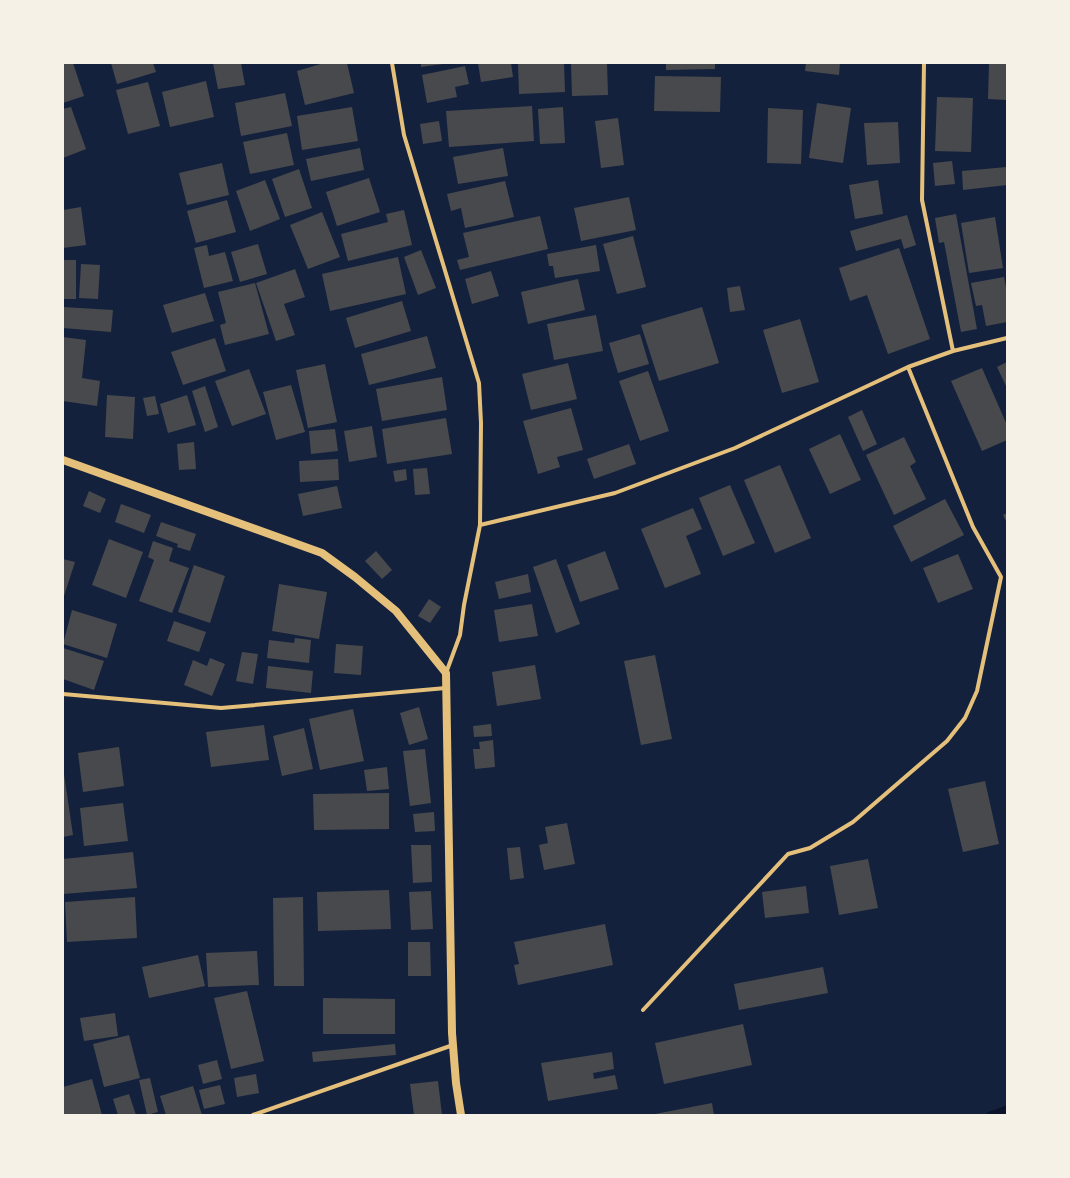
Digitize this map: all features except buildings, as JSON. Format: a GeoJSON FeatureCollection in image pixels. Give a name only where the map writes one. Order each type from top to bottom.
{"type":"FeatureCollection","features":[{"type":"Feature","properties":{"kind":"main road"},"geometry":{"type":"LineString","coordinates":[[63,462],[322,553],[396,612],[446,673],[453,1045],[456,1083],[461,1115]]}},
{"type":"Feature","properties":{"kind":"street"},"geometry":{"type":"LineString","coordinates":[[392,63],[404,135],[479,383],[481,423],[480,525],[464,605],[460,635],[446,673]]}},
{"type":"Feature","properties":{"kind":"street"},"geometry":{"type":"LineString","coordinates":[[924,63],[922,200],[953,351]]}},
{"type":"Feature","properties":{"kind":"street"},"geometry":{"type":"LineString","coordinates":[[480,525],[615,493],[735,448],[908,367],[953,351],[1007,338]]}},
{"type":"Feature","properties":{"kind":"street"},"geometry":{"type":"LineString","coordinates":[[643,1010],[788,854],[810,848],[853,822],[946,741],[965,718],[977,691],[1001,577],[973,526],[908,367]]}},
{"type":"Feature","properties":{"kind":"street"},"geometry":{"type":"LineString","coordinates":[[1001,577],[1007,579]]}},
{"type":"Feature","properties":{"kind":"street"},"geometry":{"type":"LineString","coordinates":[[63,694],[221,708],[447,688]]}},
{"type":"Feature","properties":{"kind":"street"},"geometry":{"type":"LineString","coordinates":[[253,1115],[453,1045]]}},
{"type":"Feature","properties":{"kind":"waterway"},"geometry":{"type":"LineString","coordinates":[[990,1115],[1007,1109]]}}]}
